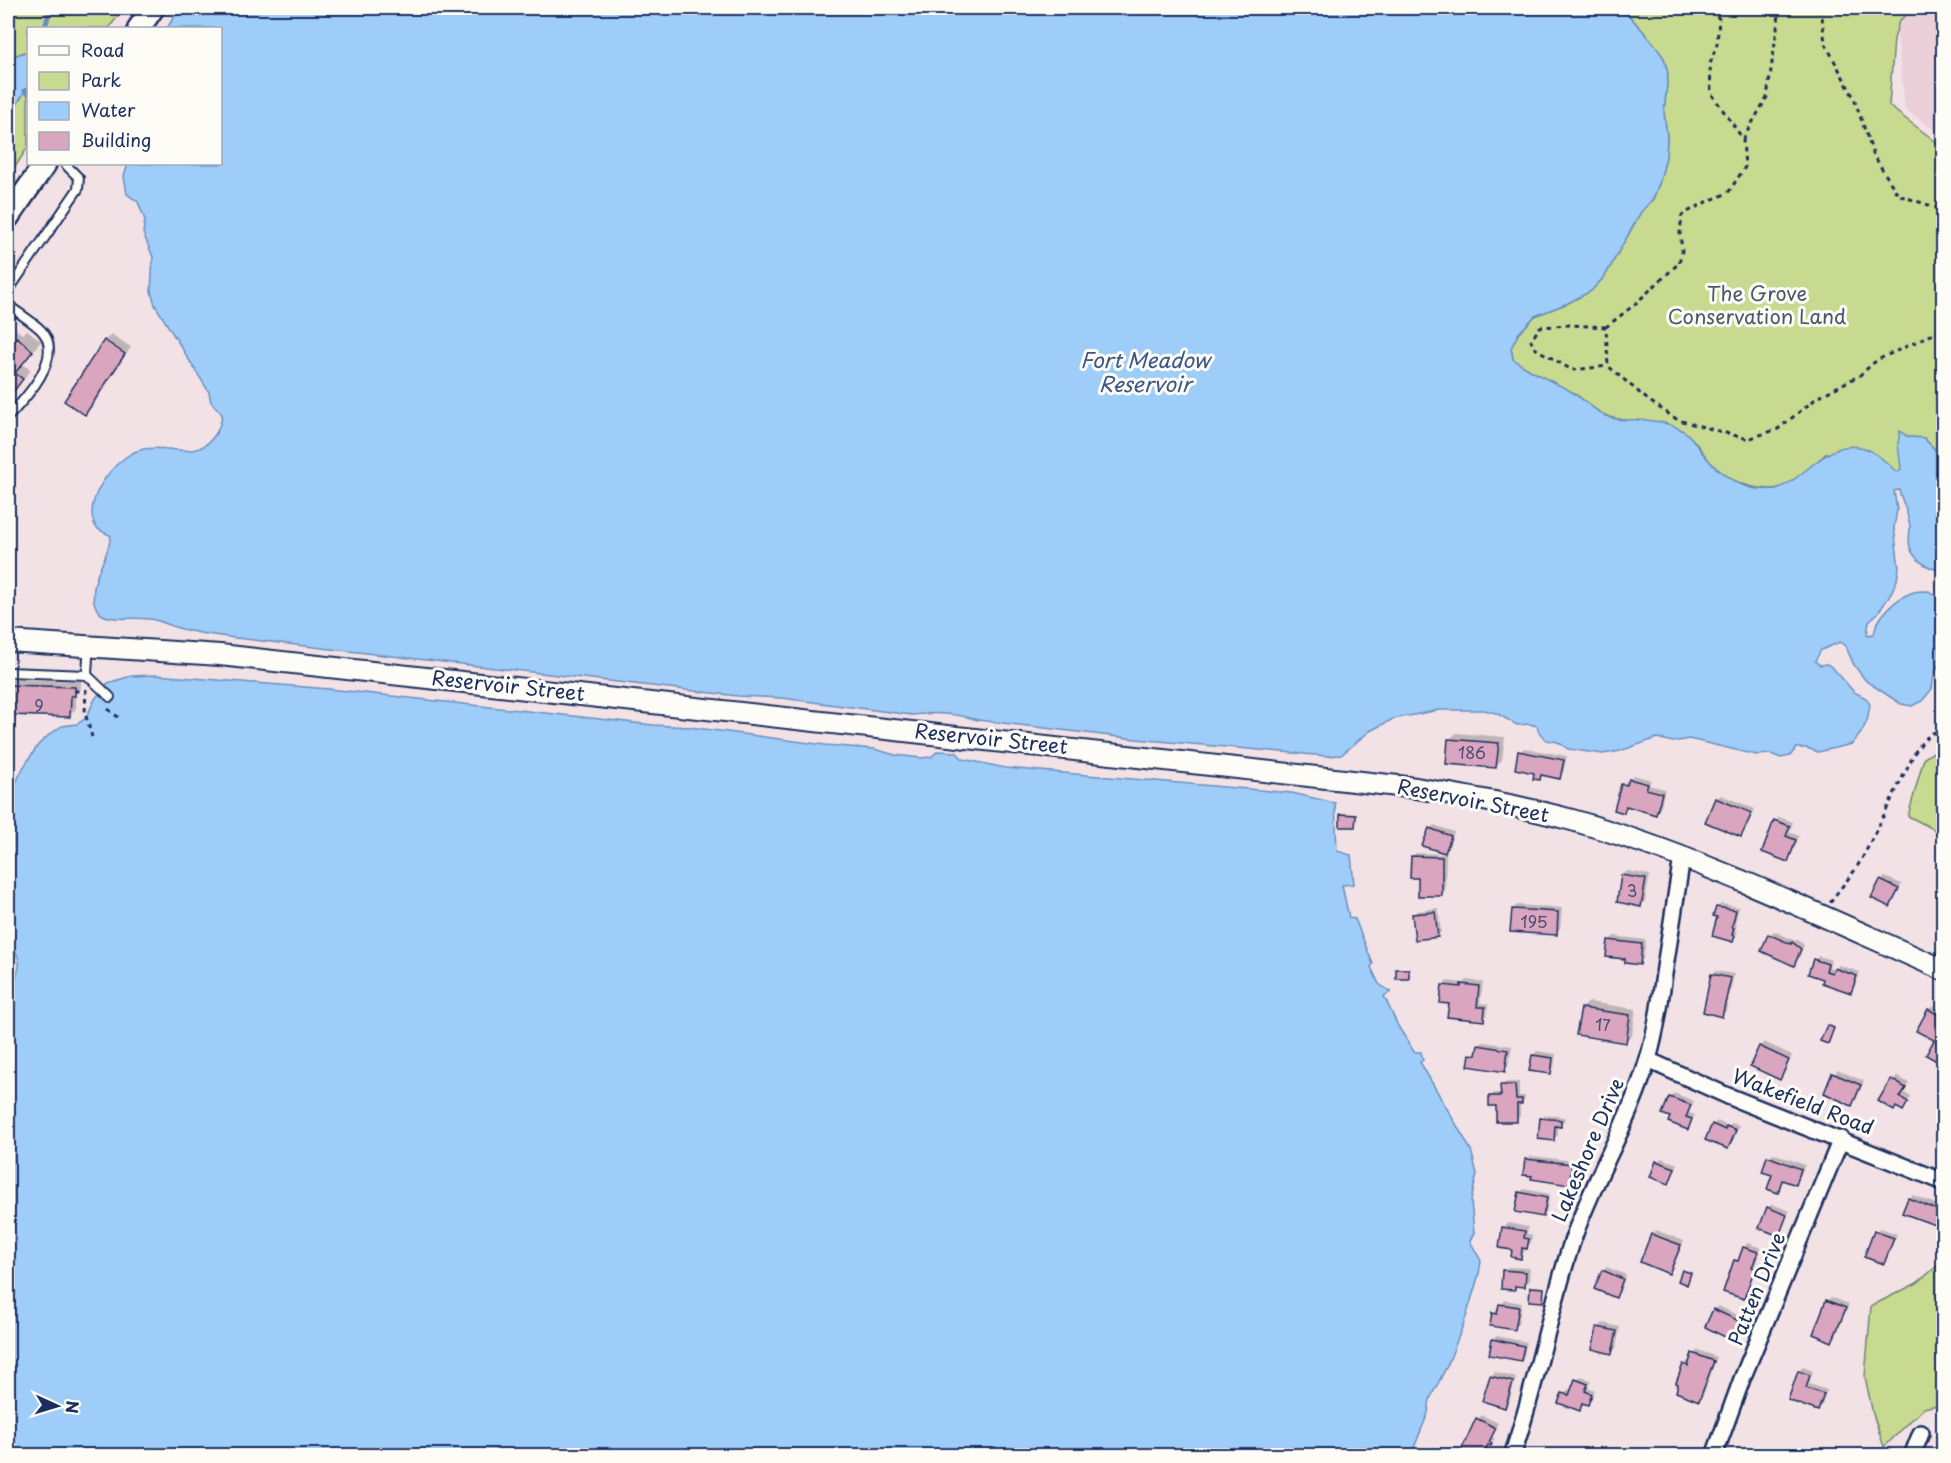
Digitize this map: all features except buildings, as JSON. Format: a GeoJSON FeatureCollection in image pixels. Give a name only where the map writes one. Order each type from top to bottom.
{"type":"FeatureCollection","features":[{"type":"Feature","properties":{"kind":"main road"},"geometry":{"type":"LineString","coordinates":[[140,27],[153,8]]}},
{"type":"Feature","properties":{"kind":"main road"},"geometry":{"type":"LineString","coordinates":[[8,217],[44,165]]}},
{"type":"Feature","properties":{"kind":"street","name":"Reservoir Street"},"geometry":{"type":"LineString","coordinates":[[8,641],[220,655],[1416,788],[1490,801],[1571,820],[1682,857],[1742,880],[1944,970]]}},
{"type":"Feature","properties":{"kind":"street","name":"Lakeshore Drive"},"geometry":{"type":"LineString","coordinates":[[1512,1455],[1532,1397],[1578,1224],[1600,1170],[1632,1104],[1648,1060],[1657,1020],[1682,857]]}},
{"type":"Feature","properties":{"kind":"street","name":"Wakefield Road"},"geometry":{"type":"LineString","coordinates":[[1648,1060],[1728,1096],[1841,1139],[1944,1182]]}},
{"type":"Feature","properties":{"kind":"street","name":"Patten Drive"},"geometry":{"type":"LineString","coordinates":[[1714,1455],[1750,1360],[1841,1139]]}},
{"type":"Feature","properties":{"kind":"street"},"geometry":{"type":"LineString","coordinates":[[1912,1455],[1921,1433]]}},
{"type":"Feature","properties":{"kind":"lane"},"geometry":{"type":"LineString","coordinates":[[8,291],[78,189],[79,178],[65,165]]}},
{"type":"Feature","properties":{"kind":"lane"},"geometry":{"type":"LineString","coordinates":[[8,305],[43,331],[48,344],[48,362],[32,390],[8,417]]}},
{"type":"Feature","properties":{"kind":"lane"},"geometry":{"type":"LineString","coordinates":[[87,675],[88,657]]}},
{"type":"Feature","properties":{"kind":"lane"},"geometry":{"type":"LineString","coordinates":[[8,672],[87,675],[110,697]]}},
{"type":"Feature","properties":{"kind":"path"},"geometry":{"type":"LineString","coordinates":[[1608,366],[1572,370],[1533,347],[1531,340],[1540,327],[1568,325],[1606,327],[1634,305],[1679,263],[1682,251],[1680,233],[1682,215],[1728,193],[1745,167],[1743,139],[1711,93],[1710,64],[1717,44],[1719,19],[1712,8]]}},
{"type":"Feature","properties":{"kind":"path"},"geometry":{"type":"LineString","coordinates":[[1743,139],[1767,97],[1780,8]]}},
{"type":"Feature","properties":{"kind":"path"},"geometry":{"type":"LineString","coordinates":[[1821,8],[1825,43],[1854,98],[1873,154],[1898,195],[1944,210]]}},
{"type":"Feature","properties":{"kind":"path"},"geometry":{"type":"LineString","coordinates":[[1606,327],[1608,366],[1648,400],[1678,420],[1748,439],[1778,429],[1818,397],[1860,375],[1877,360],[1944,328]]}},
{"type":"Feature","properties":{"kind":"path"},"geometry":{"type":"LineString","coordinates":[[87,675],[85,713],[92,737]]}},
{"type":"Feature","properties":{"kind":"path"},"geometry":{"type":"LineString","coordinates":[[75,691],[86,691]]}},
{"type":"Feature","properties":{"kind":"path"},"geometry":{"type":"LineString","coordinates":[[85,696],[92,696]]}},
{"type":"Feature","properties":{"kind":"path"},"geometry":{"type":"LineString","coordinates":[[1822,916],[1864,855],[1915,752],[1925,738],[1935,731],[1944,729]]}},
{"type":"Feature","properties":{"kind":"shaded area"},"geometry":{"type":"Polygon","coordinates":[[[1915,8],[1943,8],[1943,136],[1905,109],[1895,20],[1915,8]]]}},
{"type":"Feature","properties":{"kind":"green space"},"geometry":{"type":"Polygon","coordinates":[[[8,8],[124,8],[110,27],[27,27],[27,51],[8,58],[8,8]]]}},
{"type":"Feature","properties":{"kind":"green space","name":"The Grove Conservation Land"},"geometry":{"type":"Polygon","coordinates":[[[1622,8],[1915,8],[1899,21],[1894,39],[1889,106],[1943,147],[1943,461],[1924,438],[1908,437],[1900,432],[1901,469],[1897,472],[1827,453],[1801,476],[1786,485],[1770,489],[1751,487],[1733,480],[1717,469],[1692,439],[1682,431],[1663,423],[1607,416],[1573,393],[1513,359],[1511,348],[1518,334],[1535,316],[1591,291],[1605,276],[1641,212],[1653,199],[1660,181],[1666,157],[1667,137],[1664,112],[1668,74],[1664,58],[1622,8]]]}},
{"type":"Feature","properties":{"kind":"green space"},"geometry":{"type":"Polygon","coordinates":[[[27,88],[27,149],[8,178],[8,119],[27,88]]]}},
{"type":"Feature","properties":{"kind":"green space"},"geometry":{"type":"Polygon","coordinates":[[[1943,746],[1943,834],[1908,816],[1924,758],[1943,746]]]}},
{"type":"Feature","properties":{"kind":"green space"},"geometry":{"type":"Polygon","coordinates":[[[1943,1261],[1943,1404],[1924,1408],[1884,1447],[1873,1414],[1865,1377],[1871,1306],[1917,1283],[1943,1261]]]}},
{"type":"Feature","properties":{"kind":"water","name":"Fort Meadow Reservoir"},"geometry":{"type":"Polygon","coordinates":[[[180,8],[1622,8],[1664,58],[1668,74],[1664,112],[1667,137],[1666,157],[1660,181],[1653,199],[1641,212],[1605,276],[1591,291],[1535,316],[1518,334],[1511,348],[1513,359],[1534,373],[1572,392],[1606,416],[1621,420],[1656,421],[1685,432],[1722,473],[1751,488],[1776,489],[1787,484],[1828,454],[1839,448],[1851,446],[1870,450],[1897,472],[1901,469],[1898,444],[1900,431],[1908,437],[1924,438],[1943,461],[1943,571],[1923,564],[1912,552],[1909,542],[1908,517],[1899,490],[1894,491],[1897,510],[1894,527],[1899,568],[1897,580],[1889,597],[1869,621],[1867,635],[1874,634],[1883,614],[1901,598],[1916,592],[1929,591],[1937,597],[1943,607],[1943,623],[1939,637],[1940,661],[1934,675],[1932,689],[1922,701],[1912,706],[1901,704],[1866,681],[1854,665],[1845,645],[1840,642],[1821,650],[1815,661],[1820,665],[1827,664],[1833,668],[1854,692],[1866,698],[1870,705],[1867,721],[1852,744],[1818,752],[1807,748],[1796,748],[1790,756],[1781,758],[1771,754],[1757,755],[1689,739],[1673,742],[1657,738],[1620,751],[1603,754],[1568,749],[1558,742],[1546,740],[1537,726],[1517,725],[1496,713],[1484,710],[1439,710],[1393,719],[1370,731],[1341,755],[1326,756],[1136,739],[937,713],[912,715],[782,698],[738,696],[198,633],[149,619],[105,616],[97,609],[93,593],[111,536],[96,527],[92,517],[93,505],[103,481],[121,461],[140,450],[200,448],[216,434],[222,414],[211,402],[209,392],[155,305],[151,291],[153,257],[143,233],[145,220],[138,202],[127,194],[124,176],[128,165],[222,165],[222,27],[168,27],[180,8]]]}},
{"type":"Feature","properties":{"kind":"water"},"geometry":{"type":"Polygon","coordinates":[[[27,51],[27,88],[8,119],[8,58],[27,51]]]}},
{"type":"Feature","properties":{"kind":"water"},"geometry":{"type":"Polygon","coordinates":[[[156,675],[329,689],[689,727],[825,745],[874,749],[895,755],[921,758],[931,757],[938,751],[956,752],[963,759],[1005,768],[1292,793],[1335,803],[1337,851],[1351,855],[1354,884],[1342,885],[1349,918],[1355,919],[1379,984],[1391,992],[1384,996],[1398,1026],[1414,1052],[1421,1052],[1423,1060],[1420,1062],[1471,1150],[1477,1174],[1471,1201],[1474,1233],[1470,1241],[1481,1261],[1479,1274],[1466,1317],[1448,1364],[1430,1399],[1428,1413],[1411,1455],[8,1455],[8,996],[17,975],[19,962],[18,956],[8,942],[8,800],[23,768],[38,745],[62,726],[77,724],[86,718],[95,699],[108,683],[131,676],[156,675]]]}},
{"type":"Feature","properties":{"kind":"waterway"},"geometry":{"type":"LineString","coordinates":[[45,27],[50,8]]}}]}
